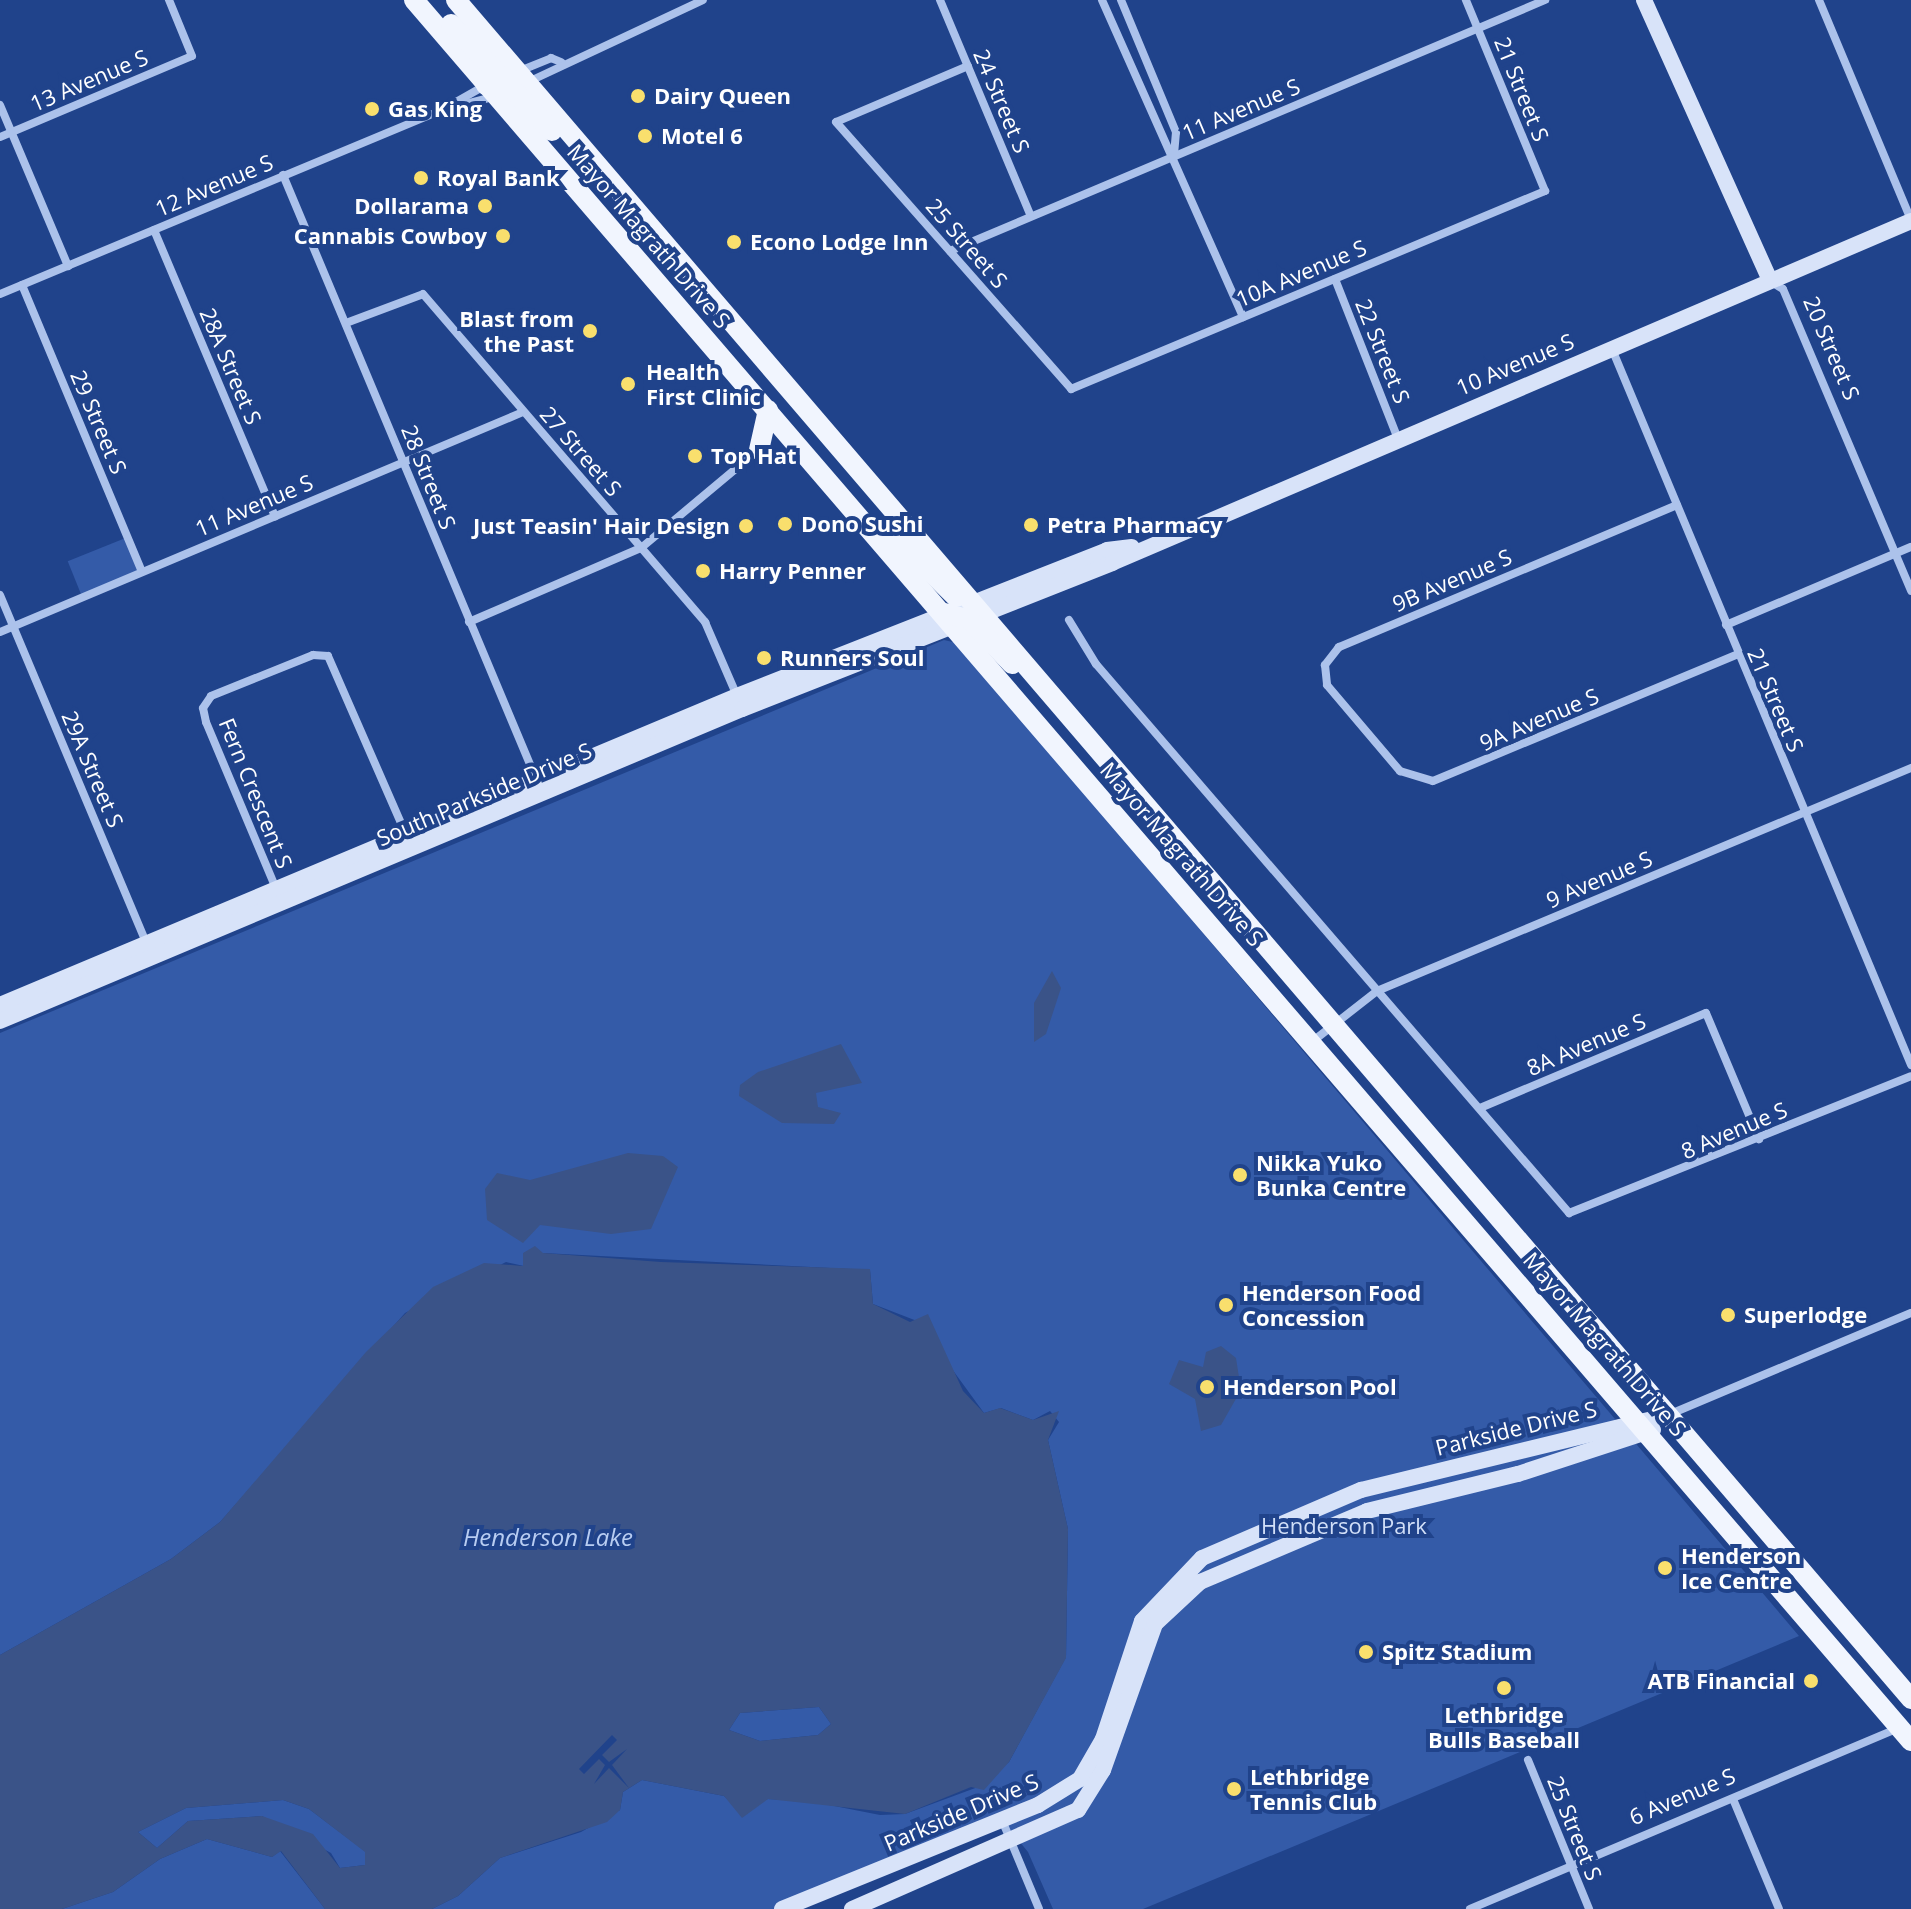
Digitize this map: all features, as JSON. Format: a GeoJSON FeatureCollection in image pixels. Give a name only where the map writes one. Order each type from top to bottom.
{"type":"FeatureCollection","features":[{"type":"Feature","properties":{"kind":"main road","name":"Mayor Magrath Drive S"},"geometry":{"type":"LineString","coordinates":[[414,0],[507,84],[659,235],[1313,1041],[1907,1731]]}},
{"type":"Feature","properties":{"kind":"main road"},"geometry":{"type":"LineString","coordinates":[[428,0],[507,84]]}},
{"type":"Feature","properties":{"kind":"main road","name":"Mayor Magrath Drive S"},"geometry":{"type":"LineString","coordinates":[[456,0],[507,84],[768,410],[831,483],[966,613],[1124,773],[1911,1699]]}},
{"type":"Feature","properties":{"kind":"main road"},"geometry":{"type":"LineString","coordinates":[[759,450],[768,410]]}},
{"type":"Feature","properties":{"kind":"main road"},"geometry":{"type":"LineString","coordinates":[[759,450],[776,440],[796,442]]}},
{"type":"Feature","properties":{"kind":"street","name":"13 Avenue S"},"geometry":{"type":"LineString","coordinates":[[0,137],[192,56],[169,0]]}},
{"type":"Feature","properties":{"kind":"street","name":"12 Avenue S"},"geometry":{"type":"LineString","coordinates":[[0,294],[561,62],[703,0]]}},
{"type":"Feature","properties":{"kind":"street","name":"24 Street S"},"geometry":{"type":"LineString","coordinates":[[940,0],[1031,216]]}},
{"type":"Feature","properties":{"kind":"street"},"geometry":{"type":"LineString","coordinates":[[1102,0],[1243,317]]}},
{"type":"Feature","properties":{"kind":"street"},"geometry":{"type":"LineString","coordinates":[[1121,0],[1176,132],[1174,156]]}},
{"type":"Feature","properties":{"kind":"street","name":"21 Street S"},"geometry":{"type":"LineString","coordinates":[[1466,0],[1545,191]]}},
{"type":"Feature","properties":{"kind":"street","name":"11 Avenue S"},"geometry":{"type":"LineString","coordinates":[[950,251],[1545,0]]}},
{"type":"Feature","properties":{"kind":"street","name":"20 Street S"},"geometry":{"type":"LineString","coordinates":[[1644,0],[1770,280],[1783,289],[1911,591]]}},
{"type":"Feature","properties":{"kind":"street"},"geometry":{"type":"LineString","coordinates":[[1819,0],[1911,220]]}},
{"type":"Feature","properties":{"kind":"street","name":"12 Avenue S"},"geometry":{"type":"LineString","coordinates":[[442,110],[507,84],[551,58],[561,62]]}},
{"type":"Feature","properties":{"kind":"street","name":"25 Street S"},"geometry":{"type":"LineString","coordinates":[[968,66],[836,122],[1071,389]]}},
{"type":"Feature","properties":{"kind":"street"},"geometry":{"type":"LineString","coordinates":[[0,105],[68,266]]}},
{"type":"Feature","properties":{"kind":"street","name":"28 Street S"},"geometry":{"type":"LineString","coordinates":[[283,175],[540,787]]}},
{"type":"Feature","properties":{"kind":"street","name":"10A Avenue S"},"geometry":{"type":"LineString","coordinates":[[1071,389],[1545,191]]}},
{"type":"Feature","properties":{"kind":"street","name":"10 Avenue S"},"geometry":{"type":"LineString","coordinates":[[966,613],[1135,547],[1911,220]]}},
{"type":"Feature","properties":{"kind":"street","name":"28A Street S"},"geometry":{"type":"LineString","coordinates":[[154,230],[275,516]]}},
{"type":"Feature","properties":{"kind":"street","name":"22 Street S"},"geometry":{"type":"LineString","coordinates":[[1335,279],[1397,436]]}},
{"type":"Feature","properties":{"kind":"street","name":"29 Street S"},"geometry":{"type":"LineString","coordinates":[[22,285],[142,572]]}},
{"type":"Feature","properties":{"kind":"street","name":"27 Street S"},"geometry":{"type":"LineString","coordinates":[[346,323],[423,294],[705,622],[740,702]]}},
{"type":"Feature","properties":{"kind":"street","name":"21 Street S"},"geometry":{"type":"LineString","coordinates":[[1611,347],[1911,1065]]}},
{"type":"Feature","properties":{"kind":"street","name":"11 Avenue S"},"geometry":{"type":"LineString","coordinates":[[0,632],[523,412]]}},
{"type":"Feature","properties":{"kind":"street"},"geometry":{"type":"LineString","coordinates":[[469,622],[641,548],[759,450]]}},
{"type":"Feature","properties":{"kind":"street","name":"9B Avenue S"},"geometry":{"type":"LineString","coordinates":[[1367,733],[1326,682],[1336,649],[1677,505]]}},
{"type":"Feature","properties":{"kind":"street"},"geometry":{"type":"LineString","coordinates":[[1726,625],[1911,547]]}},
{"type":"Feature","properties":{"kind":"street","name":"29A Street S"},"geometry":{"type":"LineString","coordinates":[[0,595],[150,950]]}},
{"type":"Feature","properties":{"kind":"street","name":"South Parkside Drive S"},"geometry":{"type":"LineString","coordinates":[[0,1005],[150,950],[740,702],[966,613]]}},
{"type":"Feature","properties":{"kind":"street"},"geometry":{"type":"LineString","coordinates":[[1069,620],[1096,664],[1480,1108]]}},
{"type":"Feature","properties":{"kind":"street","name":"9A Avenue S"},"geometry":{"type":"LineString","coordinates":[[1367,733],[1400,771],[1439,780],[1738,654]]}},
{"type":"Feature","properties":{"kind":"street","name":"Fern Crescent S"},"geometry":{"type":"LineString","coordinates":[[280,897],[206,722],[203,708],[211,696],[313,655],[328,656],[409,842]]}},
{"type":"Feature","properties":{"kind":"street","name":"9 Avenue S"},"geometry":{"type":"LineString","coordinates":[[1313,1041],[1377,991],[1911,768]]}},
{"type":"Feature","properties":{"kind":"street","name":"South Parkside Drive S"},"geometry":{"type":"LineString","coordinates":[[0,1021],[150,950]]}},
{"type":"Feature","properties":{"kind":"street","name":"8A Avenue S"},"geometry":{"type":"LineString","coordinates":[[1480,1108],[1706,1013],[1759,1139]]}},
{"type":"Feature","properties":{"kind":"street","name":"8 Avenue S"},"geometry":{"type":"LineString","coordinates":[[1480,1108],[1569,1213],[1911,1076]]}},
{"type":"Feature","properties":{"kind":"street"},"geometry":{"type":"LineString","coordinates":[[1668,1415],[1911,1313]]}},
{"type":"Feature","properties":{"kind":"street","name":"Parkside Drive S"},"geometry":{"type":"LineString","coordinates":[[852,1909],[1063,1820],[1089,1798],[1149,1636],[1200,1582],[1367,1511],[1644,1426],[1668,1415]]}},
{"type":"Feature","properties":{"kind":"street","name":"Parkside Drive S"},"geometry":{"type":"LineString","coordinates":[[782,1909],[1058,1795],[1091,1766],[1142,1621],[1202,1558],[1361,1490],[1644,1426]]}},
{"type":"Feature","properties":{"kind":"street","name":"6 Avenue S"},"geometry":{"type":"LineString","coordinates":[[1470,1909],[1733,1799],[1907,1731]]}},
{"type":"Feature","properties":{"kind":"street","name":"25 Street S"},"geometry":{"type":"LineString","coordinates":[[1528,1760],[1589,1909]]}},
{"type":"Feature","properties":{"kind":"street"},"geometry":{"type":"LineString","coordinates":[[1733,1799],[1779,1909]]}},
{"type":"Feature","properties":{"kind":"street"},"geometry":{"type":"LineString","coordinates":[[1002,1820],[1039,1909]]}},
{"type":"Feature","properties":{"kind":"green space"},"geometry":{"type":"Polygon","coordinates":[[[128,537],[142,572],[82,597],[68,561],[128,537]]]}},
{"type":"Feature","properties":{"kind":"green space","name":"Henderson Park"},"geometry":{"type":"Polygon","coordinates":[[[944,640],[957,643],[1799,1636],[1143,1909],[1053,1909],[1028,1852],[1002,1820],[782,1909],[432,1909],[458,1896],[500,1858],[581,1832],[620,1810],[623,1792],[642,1780],[724,1796],[737,1808],[768,1799],[809,1801],[880,1815],[905,1814],[978,1787],[1009,1762],[1066,1657],[1068,1529],[1048,1440],[1059,1422],[1050,1411],[1033,1420],[1001,1408],[984,1413],[917,1321],[873,1304],[870,1270],[543,1253],[524,1266],[506,1262],[405,1313],[220,1522],[171,1559],[0,1655],[0,1033],[944,640]]]}},
{"type":"Feature","properties":{"kind":"green space"},"geometry":{"type":"Polygon","coordinates":[[[819,1707],[831,1724],[818,1735],[760,1741],[729,1730],[740,1713],[819,1707]]]}},
{"type":"Feature","properties":{"kind":"green space"},"geometry":{"type":"Polygon","coordinates":[[[283,1800],[309,1809],[366,1852],[365,1865],[340,1868],[331,1853],[262,1816],[188,1821],[157,1848],[138,1832],[186,1808],[283,1800]]]}},
{"type":"Feature","properties":{"kind":"green space"},"geometry":{"type":"Polygon","coordinates":[[[207,1839],[272,1857],[280,1851],[325,1909],[62,1909],[113,1892],[160,1859],[207,1839]]]}},
{"type":"Feature","properties":{"kind":"water"},"geometry":{"type":"Polygon","coordinates":[[[1052,971],[1061,988],[1046,1034],[1034,1042],[1034,1003],[1052,971]]]}},
{"type":"Feature","properties":{"kind":"water"},"geometry":{"type":"Polygon","coordinates":[[[841,1044],[862,1083],[816,1093],[818,1107],[841,1113],[834,1124],[782,1123],[739,1096],[740,1085],[758,1072],[841,1044]]]}},
{"type":"Feature","properties":{"kind":"water"},"geometry":{"type":"Polygon","coordinates":[[[628,1153],[663,1156],[678,1167],[651,1229],[611,1234],[540,1225],[523,1243],[487,1220],[485,1189],[497,1173],[530,1180],[628,1153]]]}},
{"type":"Feature","properties":{"kind":"water","name":"Henderson Lake"},"geometry":{"type":"Polygon","coordinates":[[[535,1246],[543,1253],[661,1262],[870,1269],[873,1304],[910,1322],[928,1314],[963,1391],[984,1413],[1000,1408],[1033,1420],[1059,1411],[1048,1440],[1068,1529],[1066,1658],[1009,1762],[984,1790],[971,1787],[905,1814],[768,1799],[742,1818],[724,1796],[642,1780],[623,1792],[620,1810],[607,1822],[500,1858],[458,1896],[432,1909],[325,1909],[281,1851],[272,1857],[207,1839],[160,1859],[113,1892],[62,1909],[0,1909],[0,1655],[171,1559],[220,1522],[366,1352],[433,1287],[484,1263],[523,1266],[523,1253],[535,1246]],[[819,1707],[740,1713],[729,1730],[760,1741],[818,1735],[831,1724],[819,1707]],[[283,1800],[186,1808],[138,1832],[157,1848],[188,1821],[262,1816],[313,1834],[340,1868],[365,1865],[365,1852],[309,1809],[283,1800]]]}},
{"type":"Feature","properties":{"kind":"water","name":"Henderson Pool"},"geometry":{"type":"Polygon","coordinates":[[[1221,1346],[1236,1358],[1241,1390],[1221,1425],[1201,1431],[1195,1399],[1169,1384],[1179,1360],[1203,1367],[1206,1352],[1221,1346]]]}},
{"type":"Feature","properties":{"kind":"pier"},"geometry":{"type":"Polygon","coordinates":[[[612,1735],[617,1740],[602,1755],[609,1762],[627,1749],[612,1765],[629,1788],[609,1768],[594,1784],[605,1765],[599,1759],[584,1774],[579,1769],[612,1735]]]}},
{"type":"Feature","properties":{"kind":"place","name":"Dairy Queen"},"geometry":{"type":"Point","coordinates":[638,96]}},
{"type":"Feature","properties":{"kind":"place","name":"Gas King"},"geometry":{"type":"Point","coordinates":[372,109]}},
{"type":"Feature","properties":{"kind":"place","name":"Motel 6"},"geometry":{"type":"Point","coordinates":[645,136]}},
{"type":"Feature","properties":{"kind":"place","name":"Royal Bank"},"geometry":{"type":"Point","coordinates":[421,178]}},
{"type":"Feature","properties":{"kind":"place","name":"Dollarama"},"geometry":{"type":"Point","coordinates":[485,206]}},
{"type":"Feature","properties":{"kind":"place","name":"Cannabis Cowboy"},"geometry":{"type":"Point","coordinates":[503,236]}},
{"type":"Feature","properties":{"kind":"place","name":"Econo Lodge Inn"},"geometry":{"type":"Point","coordinates":[734,242]}},
{"type":"Feature","properties":{"kind":"place","name":"Blast from the Past"},"geometry":{"type":"Point","coordinates":[590,331]}},
{"type":"Feature","properties":{"kind":"place","name":"Health First Clinic"},"geometry":{"type":"Point","coordinates":[628,384]}},
{"type":"Feature","properties":{"kind":"place","name":"Top Hat"},"geometry":{"type":"Point","coordinates":[695,456]}},
{"type":"Feature","properties":{"kind":"place","name":"Dono Sushi"},"geometry":{"type":"Point","coordinates":[785,524]}},
{"type":"Feature","properties":{"kind":"place","name":"Petra Pharmacy"},"geometry":{"type":"Point","coordinates":[1031,525]}},
{"type":"Feature","properties":{"kind":"place","name":"Just Teasin' Hair Design"},"geometry":{"type":"Point","coordinates":[746,526]}},
{"type":"Feature","properties":{"kind":"place","name":"Harry Penner"},"geometry":{"type":"Point","coordinates":[703,571]}},
{"type":"Feature","properties":{"kind":"place","name":"Runners Soul"},"geometry":{"type":"Point","coordinates":[764,658]}},
{"type":"Feature","properties":{"kind":"place","name":"Nikka Yuko Bunka Centre"},"geometry":{"type":"Point","coordinates":[1240,1175]}},
{"type":"Feature","properties":{"kind":"place","name":"Henderson Food Concession"},"geometry":{"type":"Point","coordinates":[1226,1305]}},
{"type":"Feature","properties":{"kind":"place","name":"Superlodge"},"geometry":{"type":"Point","coordinates":[1728,1315]}},
{"type":"Feature","properties":{"kind":"place","name":"Henderson Pool"},"geometry":{"type":"Point","coordinates":[1207,1387]}},
{"type":"Feature","properties":{"kind":"place","name":"Henderson Ice Centre"},"geometry":{"type":"Point","coordinates":[1665,1568]}},
{"type":"Feature","properties":{"kind":"place","name":"Spitz Stadium"},"geometry":{"type":"Point","coordinates":[1366,1652]}},
{"type":"Feature","properties":{"kind":"place","name":"ATB Financial"},"geometry":{"type":"Point","coordinates":[1811,1681]}},
{"type":"Feature","properties":{"kind":"place","name":"Lethbridge Bulls Baseball"},"geometry":{"type":"Point","coordinates":[1504,1688]}},
{"type":"Feature","properties":{"kind":"place","name":"Lethbridge Tennis Club"},"geometry":{"type":"Point","coordinates":[1234,1789]}}]}
